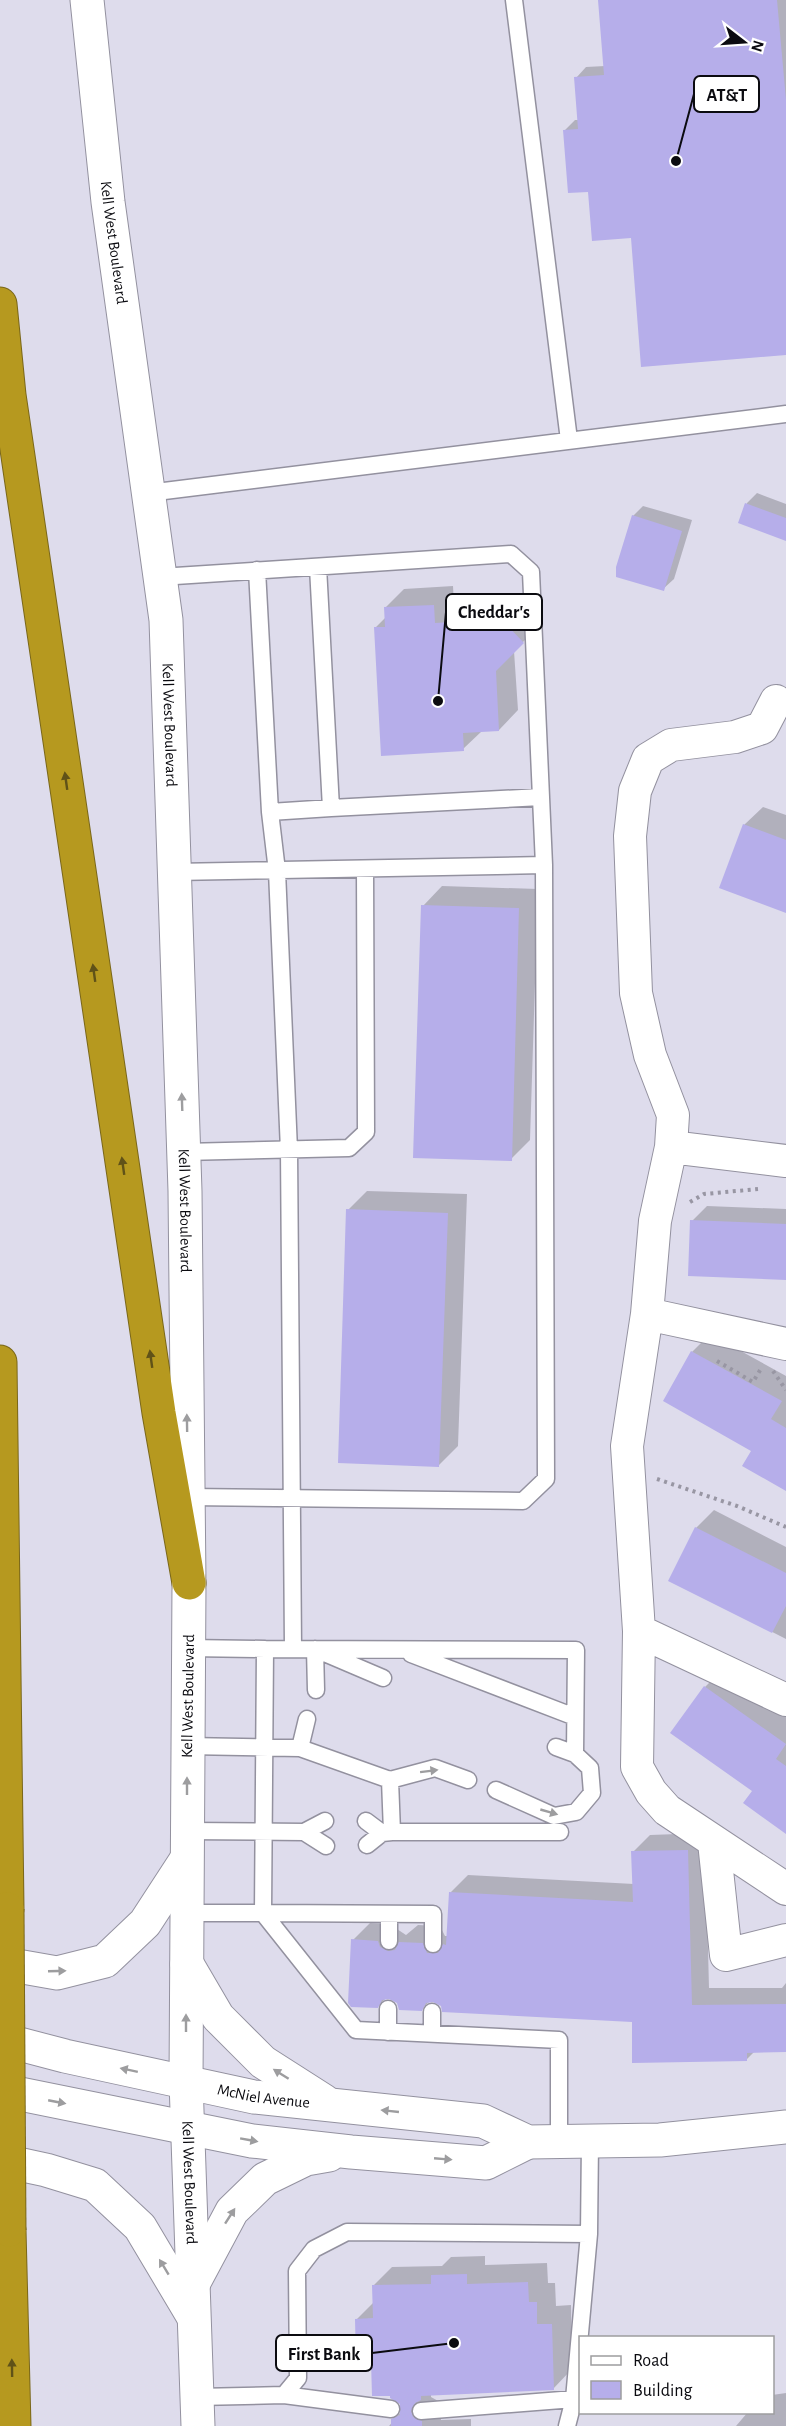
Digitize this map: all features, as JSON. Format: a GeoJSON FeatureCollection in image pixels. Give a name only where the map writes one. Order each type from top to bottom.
{"type":"FeatureCollection","features":[{"type":"Feature","properties":{"kind":"highway"},"geometry":{"type":"LineString","coordinates":[[0,304],[10,407],[157,1401],[189,1583]]}},
{"type":"Feature","properties":{"kind":"highway"},"geometry":{"type":"LineString","coordinates":[[0,1362],[9,2229],[14,2426]]}},
{"type":"Feature","properties":{"kind":"main road","name":"Kell West Boulevard"},"geometry":{"type":"LineString","coordinates":[[87,0],[108,202],[166,620],[184,1152],[189,1583],[186,2082],[197,2412]]}},
{"type":"Feature","properties":{"kind":"main road"},"geometry":{"type":"LineString","coordinates":[[0,1963],[57,1973],[105,1961],[146,1923],[186,1846]]}},
{"type":"Feature","properties":{"kind":"main road"},"geometry":{"type":"LineString","coordinates":[[186,1962],[218,2017],[262,2062],[331,2105]]}},
{"type":"Feature","properties":{"kind":"main road","name":"McNiel Avenue"},"geometry":{"type":"LineString","coordinates":[[0,2039],[65,2056],[254,2097],[483,2121],[559,2142]]}},
{"type":"Feature","properties":{"kind":"main road","name":"McNiel Avenue"},"geometry":{"type":"LineString","coordinates":[[0,2090],[252,2141],[486,2163],[559,2142],[660,2140],[786,2127]]}},
{"type":"Feature","properties":{"kind":"main road"},"geometry":{"type":"LineString","coordinates":[[193,2301],[232,2211],[265,2180],[306,2159],[351,2152]]}},
{"type":"Feature","properties":{"kind":"main road"},"geometry":{"type":"LineString","coordinates":[[0,2160],[46,2170],[95,2185],[140,2227],[193,2301]]}},
{"type":"Feature","properties":{"kind":"street"},"geometry":{"type":"LineString","coordinates":[[776,702],[762,728],[735,737],[671,745],[648,759],[635,791],[630,836],[636,993],[650,1055],[673,1115],[671,1147],[655,1221],[647,1314],[627,1446],[639,1631],[637,1767],[651,1792],[667,1810],[786,1889]]}},
{"type":"Feature","properties":{"kind":"street"},"geometry":{"type":"LineString","coordinates":[[671,1147],[786,1161]]}},
{"type":"Feature","properties":{"kind":"street"},"geometry":{"type":"LineString","coordinates":[[647,1314],[786,1344]]}},
{"type":"Feature","properties":{"kind":"street"},"geometry":{"type":"LineString","coordinates":[[639,1631],[786,1700]]}},
{"type":"Feature","properties":{"kind":"street"},"geometry":{"type":"LineString","coordinates":[[714,1842],[726,1955],[786,1940]]}},
{"type":"Feature","properties":{"kind":"lane"},"geometry":{"type":"LineString","coordinates":[[514,0],[569,440]]}},
{"type":"Feature","properties":{"kind":"lane"},"geometry":{"type":"LineString","coordinates":[[148,493],[786,414]]}},
{"type":"Feature","properties":{"kind":"lane"},"geometry":{"type":"LineString","coordinates":[[160,577],[511,554],[531,572],[544,865],[546,1479],[523,1501],[188,1497]]}},
{"type":"Feature","properties":{"kind":"lane"},"geometry":{"type":"LineString","coordinates":[[318,567],[331,808]]}},
{"type":"Feature","properties":{"kind":"lane"},"geometry":{"type":"LineString","coordinates":[[257,570],[270,812],[277,871],[289,1150],[293,1648]]}},
{"type":"Feature","properties":{"kind":"lane"},"geometry":{"type":"LineString","coordinates":[[270,812],[541,797]]}},
{"type":"Feature","properties":{"kind":"lane"},"geometry":{"type":"LineString","coordinates":[[174,872],[544,865]]}},
{"type":"Feature","properties":{"kind":"lane"},"geometry":{"type":"LineString","coordinates":[[184,1152],[349,1148],[366,1132],[365,869]]}},
{"type":"Feature","properties":{"kind":"lane"},"geometry":{"type":"LineString","coordinates":[[188,1648],[576,1650],[575,1754]]}},
{"type":"Feature","properties":{"kind":"lane"},"geometry":{"type":"LineString","coordinates":[[265,1649],[263,1913],[356,2030],[559,2040],[559,2142],[589,2234],[580,2336]]}},
{"type":"Feature","properties":{"kind":"lane"},"geometry":{"type":"LineString","coordinates":[[315,1649],[383,1678]]}},
{"type":"Feature","properties":{"kind":"lane"},"geometry":{"type":"LineString","coordinates":[[315,1649],[316,1690]]}},
{"type":"Feature","properties":{"kind":"lane"},"geometry":{"type":"LineString","coordinates":[[400,1650],[575,1717]]}},
{"type":"Feature","properties":{"kind":"lane"},"geometry":{"type":"LineString","coordinates":[[300,1748],[308,1719]]}},
{"type":"Feature","properties":{"kind":"lane"},"geometry":{"type":"LineString","coordinates":[[187,1746],[300,1748],[390,1780],[435,1768],[468,1780]]}},
{"type":"Feature","properties":{"kind":"lane"},"geometry":{"type":"LineString","coordinates":[[496,1790],[554,1816],[576,1812],[592,1792],[590,1768],[575,1754],[556,1747]]}},
{"type":"Feature","properties":{"kind":"lane"},"geometry":{"type":"LineString","coordinates":[[387,1833],[390,1780]]}},
{"type":"Feature","properties":{"kind":"lane"},"geometry":{"type":"LineString","coordinates":[[186,1846],[264,1832],[304,1832],[325,1821]]}},
{"type":"Feature","properties":{"kind":"lane"},"geometry":{"type":"LineString","coordinates":[[366,1821],[387,1833],[560,1832]]}},
{"type":"Feature","properties":{"kind":"lane"},"geometry":{"type":"LineString","coordinates":[[304,1832],[326,1846]]}},
{"type":"Feature","properties":{"kind":"lane"},"geometry":{"type":"LineString","coordinates":[[367,1845],[387,1833]]}},
{"type":"Feature","properties":{"kind":"lane"},"geometry":{"type":"LineString","coordinates":[[186,1913],[433,1914],[433,1944]]}},
{"type":"Feature","properties":{"kind":"lane"},"geometry":{"type":"LineString","coordinates":[[389,1914],[389,1941]]}},
{"type":"Feature","properties":{"kind":"lane"},"geometry":{"type":"LineString","coordinates":[[388,2009],[388,2032]]}},
{"type":"Feature","properties":{"kind":"lane"},"geometry":{"type":"LineString","coordinates":[[432,2012],[432,2034]]}},
{"type":"Feature","properties":{"kind":"lane"},"geometry":{"type":"LineString","coordinates":[[284,2395],[298,2378],[297,2271],[314,2249],[347,2232],[589,2234]]}},
{"type":"Feature","properties":{"kind":"lane"},"geometry":{"type":"LineString","coordinates":[[567,2426],[574,2399],[579,2344]]}},
{"type":"Feature","properties":{"kind":"lane"},"geometry":{"type":"LineString","coordinates":[[197,2412],[284,2395],[391,2409]]}},
{"type":"Feature","properties":{"kind":"lane"},"geometry":{"type":"LineString","coordinates":[[421,2411],[574,2399]]}},
{"type":"Feature","properties":{"kind":"path"},"geometry":{"type":"LineString","coordinates":[[686,1204],[704,1194],[762,1189]]}},
{"type":"Feature","properties":{"kind":"path"},"geometry":{"type":"LineString","coordinates":[[651,1477],[737,1506],[786,1527]]}},
{"type":"Feature","properties":{"kind":"building"},"geometry":{"type":"Polygon","coordinates":[[[598,0],[777,0],[786,100],[786,355],[641,367],[631,238],[592,241],[588,192],[568,193],[563,130],[578,129],[574,77],[604,75],[598,0]]]}},
{"type":"Feature","properties":{"kind":"building"},"geometry":{"type":"Polygon","coordinates":[[[745,503],[786,518],[786,541],[738,523],[745,503]]]}},
{"type":"Feature","properties":{"kind":"building"},"geometry":{"type":"Polygon","coordinates":[[[632,515],[682,531],[664,591],[616,577],[616,567],[632,515]]]}},
{"type":"Feature","properties":{"kind":"building"},"geometry":{"type":"Polygon","coordinates":[[[434,605],[435,623],[501,619],[524,643],[496,671],[499,731],[463,733],[464,751],[381,756],[374,627],[385,627],[384,607],[434,605]]]}},
{"type":"Feature","properties":{"kind":"building"},"geometry":{"type":"Polygon","coordinates":[[[743,824],[786,840],[786,913],[719,888],[743,824]]]}},
{"type":"Feature","properties":{"kind":"building"},"geometry":{"type":"Polygon","coordinates":[[[421,905],[519,908],[512,1161],[413,1158],[421,905]]]}},
{"type":"Feature","properties":{"kind":"building"},"geometry":{"type":"Polygon","coordinates":[[[346,1209],[448,1213],[439,1467],[338,1463],[346,1209]]]}},
{"type":"Feature","properties":{"kind":"building"},"geometry":{"type":"Polygon","coordinates":[[[690,1220],[786,1224],[786,1280],[688,1276],[690,1220]]]}},
{"type":"Feature","properties":{"kind":"building"},"geometry":{"type":"Polygon","coordinates":[[[691,1351],[782,1401],[771,1419],[786,1428],[786,1491],[742,1466],[751,1451],[663,1401],[691,1351]]]}},
{"type":"Feature","properties":{"kind":"building"},"geometry":{"type":"Polygon","coordinates":[[[695,1527],[786,1573],[786,1606],[772,1633],[668,1581],[695,1527]]]}},
{"type":"Feature","properties":{"kind":"building"},"geometry":{"type":"Polygon","coordinates":[[[704,1686],[786,1744],[776,1759],[786,1766],[786,1834],[743,1803],[752,1791],[670,1733],[704,1686]]]}},
{"type":"Feature","properties":{"kind":"building"},"geometry":{"type":"Polygon","coordinates":[[[688,1850],[692,2005],[786,2004],[786,2052],[747,2053],[747,2061],[632,2063],[632,2022],[442,2012],[441,2006],[433,2002],[426,2003],[422,2011],[399,2010],[397,2003],[389,1999],[382,2000],[378,2008],[351,2007],[348,2003],[351,1939],[378,1941],[380,1947],[388,1951],[395,1950],[399,1942],[423,1943],[427,1953],[438,1953],[443,1944],[446,1945],[449,1892],[633,1902],[631,1851],[688,1850]]]}},
{"type":"Feature","properties":{"kind":"building"},"geometry":{"type":"Polygon","coordinates":[[[467,2274],[467,2284],[528,2282],[529,2302],[537,2302],[537,2324],[552,2324],[554,2390],[421,2396],[421,2400],[415,2403],[411,2411],[413,2417],[422,2421],[422,2426],[391,2426],[391,2419],[400,2415],[400,2404],[390,2396],[372,2396],[371,2361],[356,2362],[355,2319],[373,2318],[372,2285],[431,2284],[431,2275],[467,2274]]]}},
{"type":"Feature","properties":{"kind":"place","name":"AT&T"},"geometry":{"type":"Point","coordinates":[676,161]}},
{"type":"Feature","properties":{"kind":"place","name":"Cheddar's"},"geometry":{"type":"Point","coordinates":[438,701]}},
{"type":"Feature","properties":{"kind":"place","name":"First Bank"},"geometry":{"type":"Point","coordinates":[454,2343]}}]}
